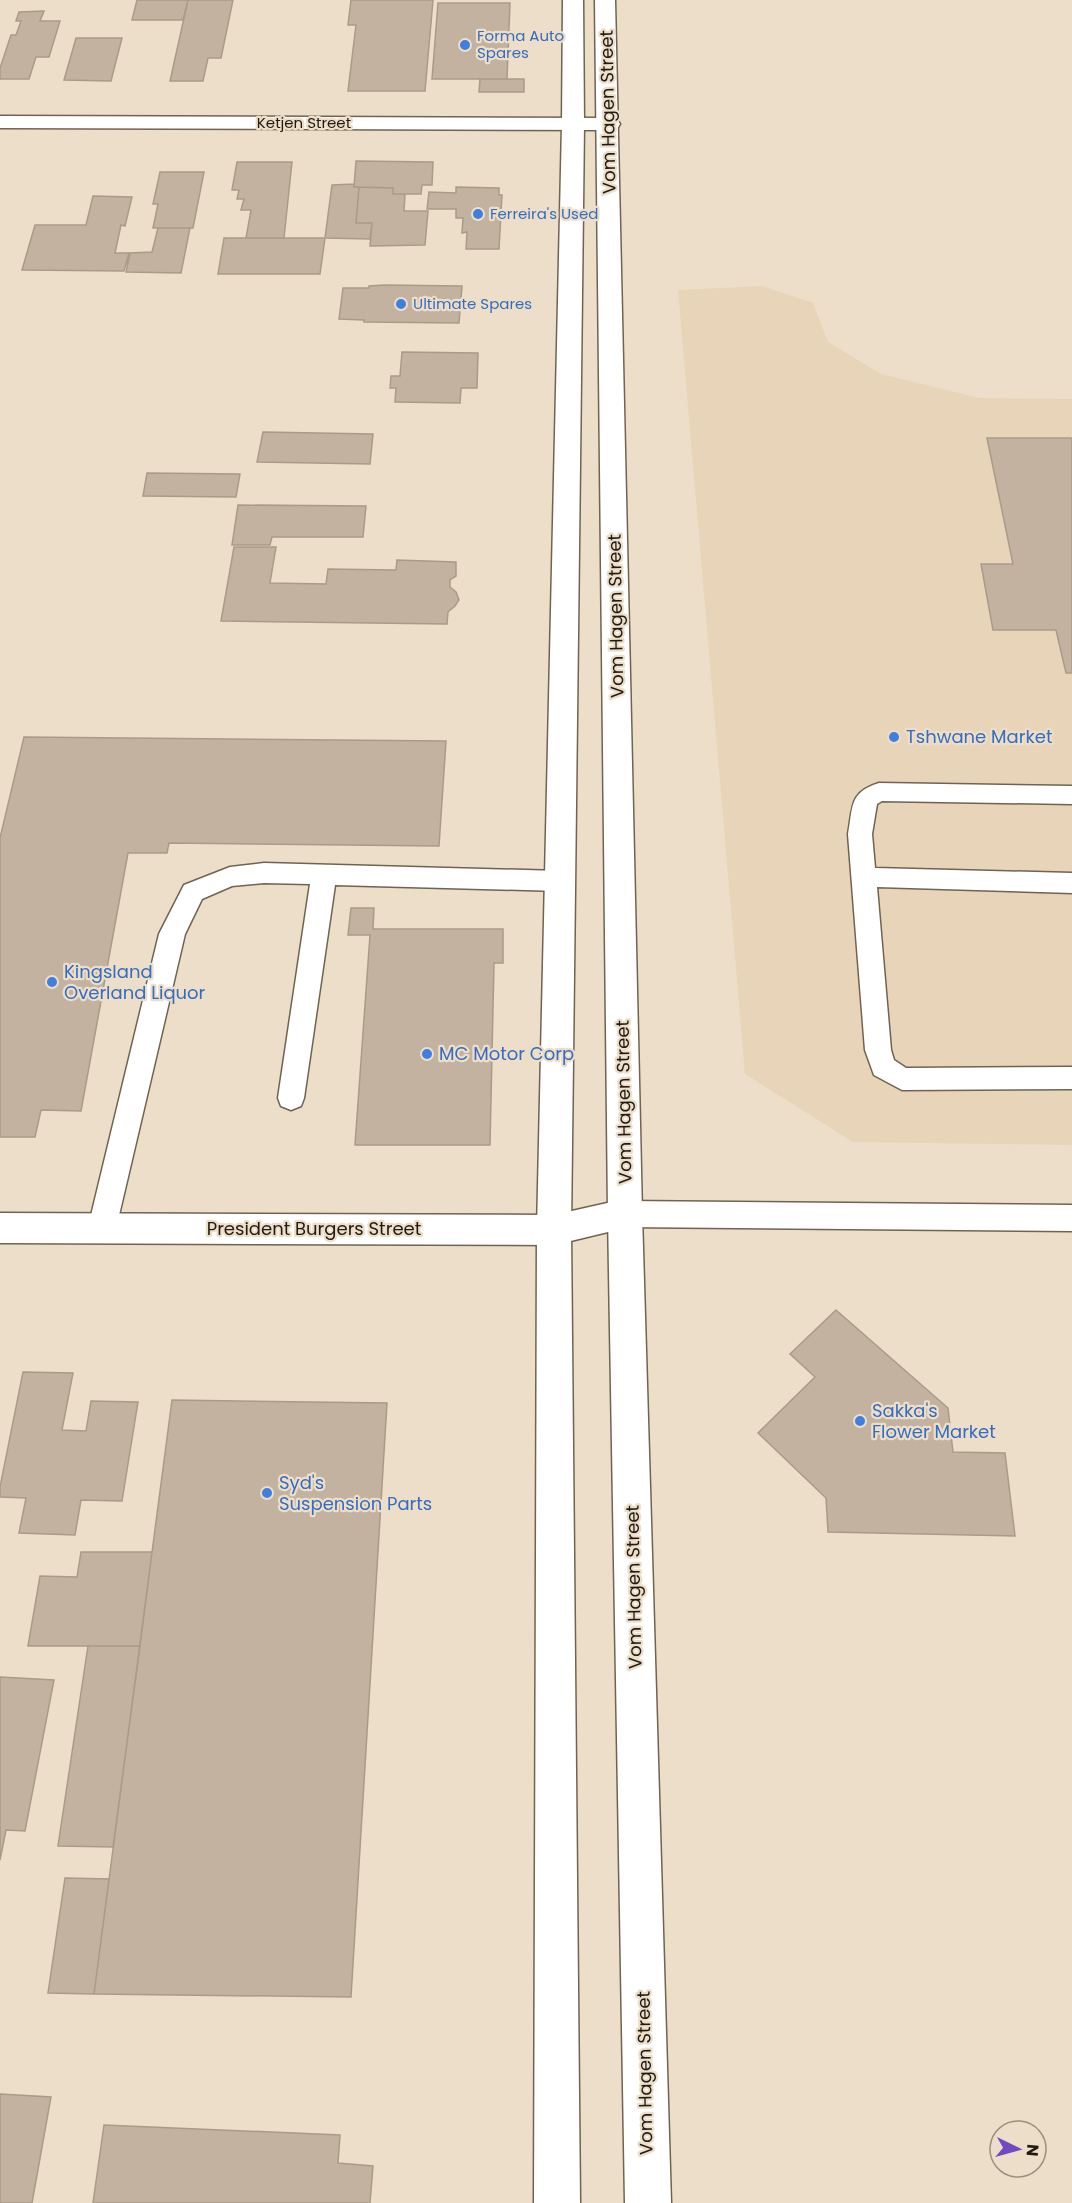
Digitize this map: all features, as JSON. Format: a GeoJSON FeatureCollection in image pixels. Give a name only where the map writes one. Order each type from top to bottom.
{"type":"FeatureCollection","features":[{"type":"Feature","properties":{"kind":"main road","name":"Vom Hagen Street"},"geometry":{"type":"LineString","coordinates":[[557,2203],[554,1230],[573,124],[573,0]]}},
{"type":"Feature","properties":{"kind":"main road","name":"Vom Hagen Street"},"geometry":{"type":"LineString","coordinates":[[605,0],[609,124],[626,1214],[648,2203]]}},
{"type":"Feature","properties":{"kind":"main road","name":"Ketjen Street"},"geometry":{"type":"LineString","coordinates":[[0,123],[609,124]]}},
{"type":"Feature","properties":{"kind":"main road","name":"President Burgers Street"},"geometry":{"type":"LineString","coordinates":[[0,1228],[554,1230],[626,1214]]}},
{"type":"Feature","properties":{"kind":"lane"},"geometry":{"type":"LineString","coordinates":[[1072,795],[879,792],[866,799],[860,834],[878,1050],[883,1067],[902,1079],[1072,1078]]}},
{"type":"Feature","properties":{"kind":"lane"},"geometry":{"type":"LineString","coordinates":[[102,1228],[172,934],[193,892],[230,877],[264,873],[560,881]]}},
{"type":"Feature","properties":{"kind":"lane"},"geometry":{"type":"LineString","coordinates":[[291,1098],[324,874]]}},
{"type":"Feature","properties":{"kind":"lane"},"geometry":{"type":"LineString","coordinates":[[864,877],[1072,883]]}},
{"type":"Feature","properties":{"kind":"lane"},"geometry":{"type":"LineString","coordinates":[[626,1214],[1072,1218]]}},
{"type":"Feature","properties":{"kind":"shaded area","name":"Tshwane Market"},"geometry":{"type":"Polygon","coordinates":[[[762,286],[813,303],[828,342],[881,374],[979,398],[1072,399],[1072,1145],[853,1142],[745,1074],[678,290],[762,286]]]}},
{"type":"Feature","properties":{"kind":"building"},"geometry":{"type":"Polygon","coordinates":[[[137,0],[188,0],[183,20],[132,20],[137,0]]]}},
{"type":"Feature","properties":{"kind":"building"},"geometry":{"type":"Polygon","coordinates":[[[188,0],[233,0],[221,58],[208,58],[203,81],[170,81],[188,0]]]}},
{"type":"Feature","properties":{"kind":"building"},"geometry":{"type":"Polygon","coordinates":[[[351,0],[433,0],[425,91],[348,91],[356,25],[348,25],[351,0]]]}},
{"type":"Feature","properties":{"kind":"building"},"geometry":{"type":"Polygon","coordinates":[[[438,3],[510,3],[507,79],[432,79],[438,3]]]}},
{"type":"Feature","properties":{"kind":"building"},"geometry":{"type":"Polygon","coordinates":[[[44,11],[40,21],[60,21],[49,57],[36,57],[29,79],[0,79],[0,68],[11,35],[16,35],[21,21],[16,21],[19,12],[44,11]]]}},
{"type":"Feature","properties":{"kind":"building"},"geometry":{"type":"Polygon","coordinates":[[[76,38],[122,38],[111,81],[64,80],[76,38]]]}},
{"type":"Feature","properties":{"kind":"building"},"geometry":{"type":"Polygon","coordinates":[[[480,79],[524,79],[524,92],[479,92],[480,79]]]}},
{"type":"Feature","properties":{"kind":"building"},"geometry":{"type":"Polygon","coordinates":[[[356,161],[433,162],[432,185],[422,185],[421,194],[393,194],[393,188],[354,187],[356,161]]]}},
{"type":"Feature","properties":{"kind":"building"},"geometry":{"type":"Polygon","coordinates":[[[237,162],[292,162],[284,238],[246,238],[251,210],[241,210],[244,199],[237,199],[239,190],[232,190],[237,162]]]}},
{"type":"Feature","properties":{"kind":"building"},"geometry":{"type":"Polygon","coordinates":[[[160,172],[204,172],[193,228],[153,228],[158,204],[153,204],[160,172]]]}},
{"type":"Feature","properties":{"kind":"building"},"geometry":{"type":"Polygon","coordinates":[[[354,184],[354,187],[359,187],[356,223],[372,223],[370,239],[325,238],[332,185],[354,184]]]}},
{"type":"Feature","properties":{"kind":"building"},"geometry":{"type":"Polygon","coordinates":[[[359,187],[393,188],[393,194],[405,194],[404,211],[428,211],[425,245],[370,246],[372,223],[356,223],[359,187]]]}},
{"type":"Feature","properties":{"kind":"building","name":"Ferreira's Used"},"geometry":{"type":"Polygon","coordinates":[[[456,187],[499,188],[499,195],[502,195],[499,249],[466,249],[467,232],[462,233],[463,218],[456,218],[456,209],[427,209],[429,192],[456,193],[456,187]]]}},
{"type":"Feature","properties":{"kind":"building"},"geometry":{"type":"Polygon","coordinates":[[[93,196],[132,197],[125,226],[121,225],[115,253],[129,253],[124,271],[22,270],[35,225],[86,225],[93,196]]]}},
{"type":"Feature","properties":{"kind":"building"},"geometry":{"type":"Polygon","coordinates":[[[158,228],[190,228],[181,273],[126,272],[130,253],[152,252],[158,228]]]}},
{"type":"Feature","properties":{"kind":"building"},"geometry":{"type":"Polygon","coordinates":[[[224,238],[325,238],[320,274],[218,274],[224,238]]]}},
{"type":"Feature","properties":{"kind":"building","name":"Ultimate Spares"},"geometry":{"type":"Polygon","coordinates":[[[369,286],[462,286],[459,323],[364,322],[364,320],[339,319],[343,288],[369,288],[369,286]]]}},
{"type":"Feature","properties":{"kind":"building"},"geometry":{"type":"Polygon","coordinates":[[[402,352],[478,353],[477,388],[461,388],[460,403],[395,402],[396,388],[390,388],[391,376],[400,376],[402,352]]]}},
{"type":"Feature","properties":{"kind":"building"},"geometry":{"type":"Polygon","coordinates":[[[263,432],[373,434],[370,464],[257,462],[263,432]]]}},
{"type":"Feature","properties":{"kind":"building"},"geometry":{"type":"Polygon","coordinates":[[[987,438],[1072,438],[1072,673],[1066,673],[1056,630],[993,630],[981,564],[1013,564],[987,438]]]}},
{"type":"Feature","properties":{"kind":"building"},"geometry":{"type":"Polygon","coordinates":[[[147,473],[240,474],[236,497],[143,496],[147,473]]]}},
{"type":"Feature","properties":{"kind":"building"},"geometry":{"type":"Polygon","coordinates":[[[238,505],[366,506],[363,537],[272,537],[270,545],[232,545],[238,505]]]}},
{"type":"Feature","properties":{"kind":"building"},"geometry":{"type":"Polygon","coordinates":[[[234,547],[276,547],[270,583],[326,584],[328,569],[396,570],[397,560],[456,562],[456,576],[450,580],[450,587],[456,592],[459,600],[448,612],[447,624],[221,621],[234,547]]]}},
{"type":"Feature","properties":{"kind":"building","name":"Kingsland Overland Liquor"},"geometry":{"type":"Polygon","coordinates":[[[24,737],[446,741],[439,846],[169,843],[167,853],[128,853],[81,1111],[41,1110],[35,1137],[0,1137],[0,838],[24,737]]]}},
{"type":"Feature","properties":{"kind":"building","name":"MC Motor Corp"},"geometry":{"type":"Polygon","coordinates":[[[351,908],[374,908],[373,929],[503,929],[503,963],[494,963],[490,1145],[355,1145],[370,935],[348,935],[351,908]]]}},
{"type":"Feature","properties":{"kind":"building","name":"Sakka's Flower Market"},"geometry":{"type":"Polygon","coordinates":[[[836,1310],[948,1408],[953,1452],[1005,1453],[1015,1536],[828,1532],[826,1498],[758,1433],[815,1377],[790,1354],[836,1310]]]}},
{"type":"Feature","properties":{"kind":"building"},"geometry":{"type":"Polygon","coordinates":[[[23,1372],[73,1373],[62,1430],[86,1431],[91,1401],[138,1402],[122,1501],[81,1500],[75,1535],[19,1533],[26,1498],[0,1497],[0,1487],[23,1372]]]}},
{"type":"Feature","properties":{"kind":"building"},"geometry":{"type":"Polygon","coordinates":[[[172,1400],[387,1403],[351,1997],[94,1994],[172,1400]]]}},
{"type":"Feature","properties":{"kind":"building"},"geometry":{"type":"Polygon","coordinates":[[[81,1552],[152,1552],[140,1646],[28,1646],[40,1576],[77,1577],[81,1552]]]}},
{"type":"Feature","properties":{"kind":"building"},"geometry":{"type":"Polygon","coordinates":[[[88,1646],[140,1646],[113,1847],[58,1846],[88,1646]]]}},
{"type":"Feature","properties":{"kind":"building"},"geometry":{"type":"Polygon","coordinates":[[[0,1677],[54,1680],[25,1831],[6,1830],[0,1860],[0,1677]]]}},
{"type":"Feature","properties":{"kind":"building"},"geometry":{"type":"Polygon","coordinates":[[[65,1878],[109,1879],[94,1994],[48,1993],[65,1878]]]}},
{"type":"Feature","properties":{"kind":"building"},"geometry":{"type":"Polygon","coordinates":[[[0,2094],[51,2097],[32,2203],[0,2203],[0,2094]]]}},
{"type":"Feature","properties":{"kind":"building"},"geometry":{"type":"Polygon","coordinates":[[[104,2125],[340,2135],[338,2163],[373,2166],[370,2203],[93,2203],[104,2125]]]}},
{"type":"Feature","properties":{"kind":"place","name":"Forma Auto Spares"},"geometry":{"type":"Point","coordinates":[465,45]}},
{"type":"Feature","properties":{"kind":"place","name":"Ferreira's Used"},"geometry":{"type":"Point","coordinates":[478,214]}},
{"type":"Feature","properties":{"kind":"place","name":"Ultimate Spares"},"geometry":{"type":"Point","coordinates":[401,304]}},
{"type":"Feature","properties":{"kind":"place","name":"Tshwane Market"},"geometry":{"type":"Point","coordinates":[894,737]}},
{"type":"Feature","properties":{"kind":"place","name":"Kingsland Overland Liquor"},"geometry":{"type":"Point","coordinates":[52,982]}},
{"type":"Feature","properties":{"kind":"place","name":"MC Motor Corp"},"geometry":{"type":"Point","coordinates":[427,1054]}},
{"type":"Feature","properties":{"kind":"place","name":"Sakka's Flower Market"},"geometry":{"type":"Point","coordinates":[860,1421]}},
{"type":"Feature","properties":{"kind":"place","name":"Syd's Suspension Parts"},"geometry":{"type":"Point","coordinates":[267,1493]}}]}
